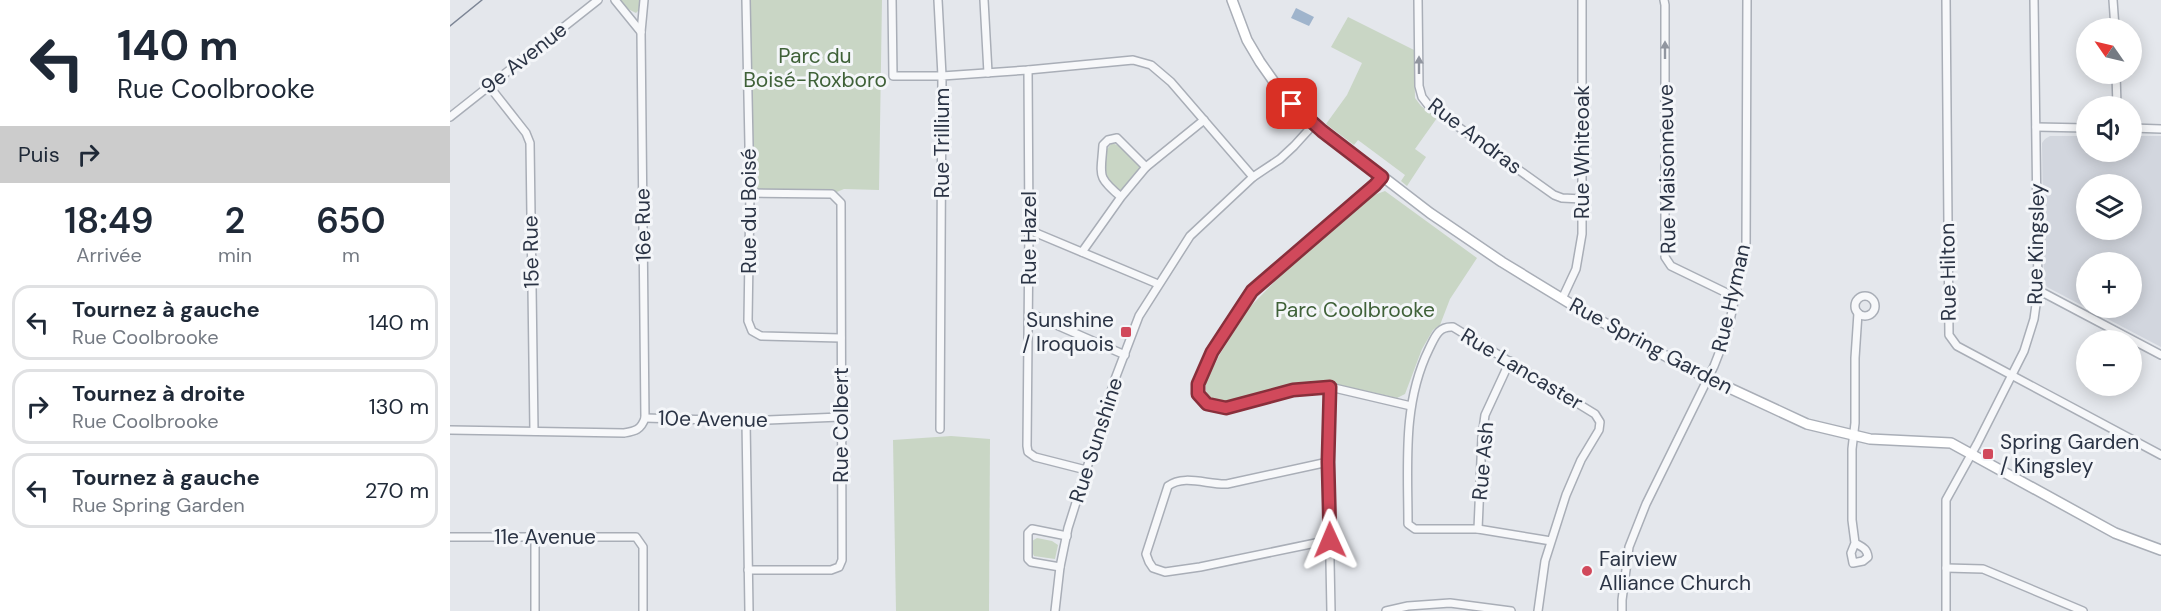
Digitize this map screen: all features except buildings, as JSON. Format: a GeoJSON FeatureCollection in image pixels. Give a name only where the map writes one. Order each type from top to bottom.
{"type":"FeatureCollection","features":[{"type":"Feature","properties":{"kind":"street","name":"9e Avenue"},"geometry":{"type":"LineString","coordinates":[[450,117],[598,0]]}},
{"type":"Feature","properties":{"kind":"street"},"geometry":{"type":"LineString","coordinates":[[615,0],[641,32]]}},
{"type":"Feature","properties":{"kind":"street","name":"16e Rue"},"geometry":{"type":"LineString","coordinates":[[644,0],[641,32],[645,418]]}},
{"type":"Feature","properties":{"kind":"street","name":"Rue du Boisé"},"geometry":{"type":"LineString","coordinates":[[746,0],[750,193],[748,321],[752,331],[760,336],[841,338]]}},
{"type":"Feature","properties":{"kind":"street"},"geometry":{"type":"LineString","coordinates":[[892,0],[892,76],[942,76],[938,0]]}},
{"type":"Feature","properties":{"kind":"street"},"geometry":{"type":"LineString","coordinates":[[984,0],[988,72]]}},
{"type":"Feature","properties":{"kind":"street","name":"Rue Spring Garden"},"geometry":{"type":"LineString","coordinates":[[1232,0],[1247,40],[1267,73],[1286,98],[1314,124],[1382,177],[1480,247],[1562,299],[1624,335],[1797,421],[1853,436],[1954,444],[2115,533],[2161,550]]}},
{"type":"Feature","properties":{"kind":"street","name":"Rue Andras"},"geometry":{"type":"LineString","coordinates":[[1418,0],[1419,86],[1422,97],[1429,106],[1554,195],[1562,198],[1582,199]]}},
{"type":"Feature","properties":{"kind":"street","name":"Rue Whiteoak"},"geometry":{"type":"LineString","coordinates":[[1562,299],[1571,282],[1580,255],[1582,0]]}},
{"type":"Feature","properties":{"kind":"street","name":"Rue Maisonneuve"},"geometry":{"type":"LineString","coordinates":[[1664,0],[1666,262],[1735,297]]}},
{"type":"Feature","properties":{"kind":"street","name":"Rue Hyman"},"geometry":{"type":"LineString","coordinates":[[1622,611],[1629,547],[1646,504],[1709,378],[1728,330],[1746,245],[1747,0]]}},
{"type":"Feature","properties":{"kind":"street","name":"Rue Hilton"},"geometry":{"type":"LineString","coordinates":[[1946,0],[1949,335],[1957,346],[2161,455]]}},
{"type":"Feature","properties":{"kind":"street","name":"Rue Kingsley"},"geometry":{"type":"LineString","coordinates":[[1946,611],[1946,500],[2024,351],[2034,319],[2038,290],[2034,0]]}},
{"type":"Feature","properties":{"kind":"street"},"geometry":{"type":"LineString","coordinates":[[2113,0],[2114,18]]}},
{"type":"Feature","properties":{"kind":"street","name":"Rue Trillium"},"geometry":{"type":"LineString","coordinates":[[940,429],[942,76],[1133,60],[1151,64],[1171,82],[1253,177]]}},
{"type":"Feature","properties":{"kind":"street","name":"Rue Hazel"},"geometry":{"type":"LineString","coordinates":[[1028,70],[1027,446],[1028,452],[1035,457],[1086,470]]}},
{"type":"Feature","properties":{"kind":"street","name":"15e Rue"},"geometry":{"type":"LineString","coordinates":[[489,86],[526,132],[530,143],[534,431]]}},
{"type":"Feature","properties":{"kind":"street"},"geometry":{"type":"LineString","coordinates":[[1082,252],[1121,197],[1146,167],[1203,120]]}},
{"type":"Feature","properties":{"kind":"street","name":"Rue Sunshine"},"geometry":{"type":"LineString","coordinates":[[1055,611],[1060,567],[1067,536],[1115,379],[1139,316],[1190,236],[1253,177],[1280,159],[1314,124]]}},
{"type":"Feature","properties":{"kind":"street"},"geometry":{"type":"LineString","coordinates":[[2036,127],[2076,128]]}},
{"type":"Feature","properties":{"kind":"street"},"geometry":{"type":"LineString","coordinates":[[2142,128],[2161,129]]}},
{"type":"Feature","properties":{"kind":"street"},"geometry":{"type":"LineString","coordinates":[[1121,197],[1105,184],[1101,176],[1103,145],[1108,140],[1117,138],[1146,167]]}},
{"type":"Feature","properties":{"kind":"street"},"geometry":{"type":"LineString","coordinates":[[1382,177],[1252,291],[1212,352],[1198,384],[1198,394],[1207,404],[1226,408],[1293,390],[1330,387],[1411,406],[1408,434],[1408,524],[1415,529],[1478,529],[1551,541]]}},
{"type":"Feature","properties":{"kind":"street","name":"Rue Colbert"},"geometry":{"type":"LineString","coordinates":[[748,570],[831,570],[839,567],[842,560],[841,203],[832,194],[750,193]]}},
{"type":"Feature","properties":{"kind":"street"},"geometry":{"type":"LineString","coordinates":[[1029,230],[1158,284]]}},
{"type":"Feature","properties":{"kind":"street"},"geometry":{"type":"LineString","coordinates":[[2038,290],[2161,355]]}},
{"type":"Feature","properties":{"kind":"street"},"geometry":{"type":"LineString","coordinates":[[1029,313],[1125,355]]}},
{"type":"Feature","properties":{"kind":"street"},"geometry":{"type":"LineString","coordinates":[[1855,543],[1852,520],[1857,313]]}},
{"type":"Feature","properties":{"kind":"street","name":"Rue Lancaster"},"geometry":{"type":"LineString","coordinates":[[1411,406],[1421,366],[1438,330],[1453,327],[1595,414],[1600,422],[1599,430],[1581,460],[1566,495],[1545,561],[1538,611]]}},
{"type":"Feature","properties":{"kind":"street","name":"Rue Ash"},"geometry":{"type":"LineString","coordinates":[[1478,529],[1485,415],[1510,361]]}},
{"type":"Feature","properties":{"kind":"street"},"geometry":{"type":"LineString","coordinates":[[1330,387],[1328,462],[1331,611]]}},
{"type":"Feature","properties":{"kind":"street","name":"10e Avenue"},"geometry":{"type":"LineString","coordinates":[[450,430],[624,433],[637,431],[645,418],[746,421],[840,417]]}},
{"type":"Feature","properties":{"kind":"street"},"geometry":{"type":"LineString","coordinates":[[746,421],[749,611]]}},
{"type":"Feature","properties":{"kind":"street"},"geometry":{"type":"LineString","coordinates":[[1328,462],[1227,484],[1175,480],[1168,486],[1146,554],[1153,568],[1165,572],[1330,540]]}},
{"type":"Feature","properties":{"kind":"street"},"geometry":{"type":"LineString","coordinates":[[1060,567],[1031,562],[1028,559],[1028,533],[1032,529],[1067,536]]}},
{"type":"Feature","properties":{"kind":"street","name":"11e Avenue"},"geometry":{"type":"LineString","coordinates":[[450,537],[632,537],[643,546],[643,611]]}},
{"type":"Feature","properties":{"kind":"street"},"geometry":{"type":"LineString","coordinates":[[535,538],[535,611]]}},
{"type":"Feature","properties":{"kind":"street"},"geometry":{"type":"LineString","coordinates":[[1946,568],[1983,569],[2083,611]]}},
{"type":"Feature","properties":{"kind":"street"},"geometry":{"type":"LineString","coordinates":[[1386,611],[1408,606],[1450,603],[1511,611]]}},
{"type":"Feature","properties":{"kind":"shaded area"},"geometry":{"type":"Polygon","coordinates":[[[2050,136],[2076,136],[2076,162],[2142,162],[2142,136],[2161,136],[2161,347],[2142,337],[2142,330],[2129,330],[2106,318],[2142,318],[2142,252],[2076,252],[2076,303],[2047,287],[2044,281],[2042,143],[2050,136]]]}},
{"type":"Feature","properties":{"kind":"green space"},"geometry":{"type":"Polygon","coordinates":[[[619,0],[640,0],[639,10],[636,13],[626,8],[619,0]]]}},
{"type":"Feature","properties":{"kind":"green space","name":"Parc du Boisé-Roxboro"},"geometry":{"type":"Polygon","coordinates":[[[746,0],[882,0],[879,190],[844,189],[832,194],[750,193],[746,0]]]}},
{"type":"Feature","properties":{"kind":"green space"},"geometry":{"type":"Polygon","coordinates":[[[1348,17],[1414,50],[1415,98],[1421,106],[1437,118],[1415,149],[1426,157],[1407,186],[1401,181],[1405,175],[1358,140],[1354,145],[1326,124],[1347,95],[1362,63],[1331,47],[1348,17]]]}},
{"type":"Feature","properties":{"kind":"green space"},"geometry":{"type":"Polygon","coordinates":[[[1112,143],[1122,147],[1141,167],[1120,192],[1106,173],[1107,149],[1112,143]]]}},
{"type":"Feature","properties":{"kind":"green space","name":"Parc Coolbrooke"},"geometry":{"type":"Polygon","coordinates":[[[1385,191],[1477,258],[1450,299],[1440,325],[1433,330],[1422,349],[1405,394],[1397,398],[1329,383],[1291,385],[1231,402],[1211,400],[1206,391],[1206,382],[1220,354],[1248,309],[1294,262],[1374,195],[1385,191]]]}},
{"type":"Feature","properties":{"kind":"green space"},"geometry":{"type":"Polygon","coordinates":[[[951,436],[990,439],[989,611],[896,611],[893,440],[951,436]]]}},
{"type":"Feature","properties":{"kind":"green space"},"geometry":{"type":"Polygon","coordinates":[[[1037,538],[1052,541],[1058,545],[1055,559],[1034,556],[1032,541],[1037,538]]]}},
{"type":"Feature","properties":{"kind":"water"},"geometry":{"type":"Polygon","coordinates":[[[1296,8],[1314,17],[1309,26],[1291,18],[1296,8]]]}},
{"type":"Feature","properties":{"kind":"tram line"},"geometry":{"type":"LineString","coordinates":[[450,26],[482,0]]}},
{"type":"Feature","properties":{"kind":"place","name":"Sunshine / Iroquois"},"geometry":{"type":"Point","coordinates":[1126,332]}},
{"type":"Feature","properties":{"kind":"place","name":"Spring Garden / Kingsley"},"geometry":{"type":"Point","coordinates":[1988,454]}},
{"type":"Feature","properties":{"kind":"place","name":"Fairview Alliance Church"},"geometry":{"type":"Point","coordinates":[1587,571]}},
{"type":"Feature","properties":{"kind":"route"},"geometry":{"type":"LineString","coordinates":[[1292,104],[1322,131],[1382,177],[1252,291],[1212,352],[1198,384],[1198,394],[1207,404],[1226,408],[1293,390],[1330,387],[1328,462],[1330,540]]}}]}
